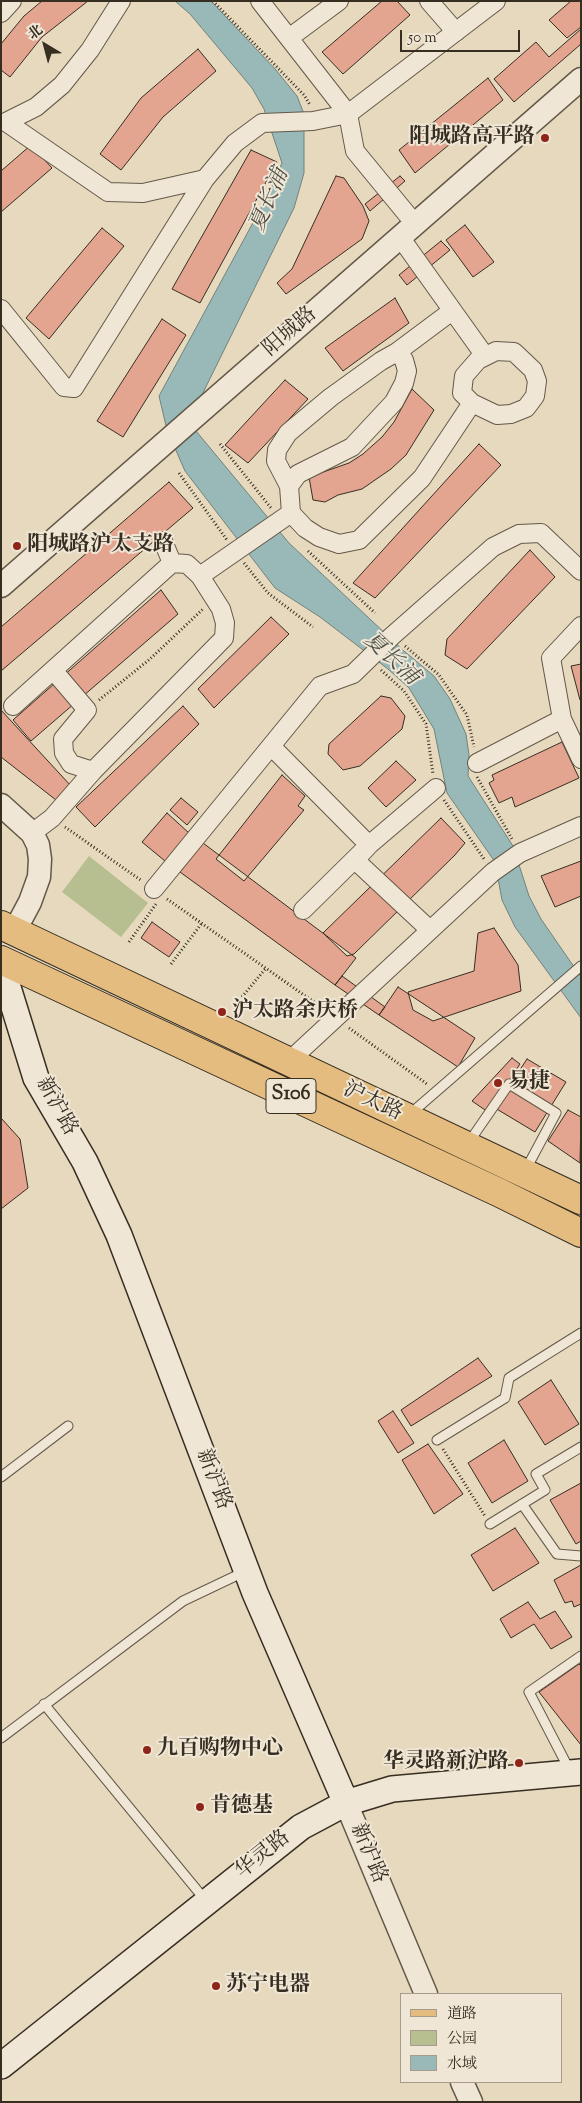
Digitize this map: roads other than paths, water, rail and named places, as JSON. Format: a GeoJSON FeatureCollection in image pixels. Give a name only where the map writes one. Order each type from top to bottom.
{"type":"FeatureCollection","features":[{"type":"Feature","properties":{"kind":"main road","name":"沪太路"},"geometry":{"type":"LineString","coordinates":[[6,937],[287,1063],[581,1200]]}},
{"type":"Feature","properties":{"kind":"main road","name":"沪太路"},"geometry":{"type":"LineString","coordinates":[[1,960],[500,1193],[581,1233]]}},
{"type":"Feature","properties":{"kind":"main road","name":"新沪路"},"geometry":{"type":"LineString","coordinates":[[1,965],[36,1078],[85,1162],[119,1236],[246,1571],[346,1803]]}},
{"type":"Feature","properties":{"kind":"main road","name":"华灵路"},"geometry":{"type":"LineString","coordinates":[[1,2066],[301,1827],[346,1803],[392,1789],[576,1772]]}},
{"type":"Feature","properties":{"kind":"street"},"geometry":{"type":"LineString","coordinates":[[1,12],[12,1]]}},
{"type":"Feature","properties":{"kind":"street"},"geometry":{"type":"LineString","coordinates":[[3,122],[36,107],[62,85],[90,50],[121,1]]}},
{"type":"Feature","properties":{"kind":"street"},"geometry":{"type":"LineString","coordinates":[[260,1],[348,114],[355,150],[408,231],[452,311],[485,356]]}},
{"type":"Feature","properties":{"kind":"street"},"geometry":{"type":"LineString","coordinates":[[289,38],[339,1]]}},
{"type":"Feature","properties":{"kind":"street"},"geometry":{"type":"LineString","coordinates":[[430,1],[456,32]]}},
{"type":"Feature","properties":{"kind":"street"},"geometry":{"type":"LineString","coordinates":[[1,309],[64,388],[74,388],[205,179],[236,143],[262,123],[317,121],[348,114],[496,1]]}},
{"type":"Feature","properties":{"kind":"street","name":"阳城路"},"geometry":{"type":"LineString","coordinates":[[1,586],[581,79]]}},
{"type":"Feature","properties":{"kind":"street"},"geometry":{"type":"LineString","coordinates":[[3,122],[108,192],[143,193],[205,179]]}},
{"type":"Feature","properties":{"kind":"street"},"geometry":{"type":"LineString","coordinates":[[289,486],[276,461],[277,450],[288,433],[381,360],[397,352],[452,311]]}},
{"type":"Feature","properties":{"kind":"street"},"geometry":{"type":"LineString","coordinates":[[496,351],[514,352],[526,360],[533,370],[537,381],[535,396],[526,408],[511,414],[497,415],[472,403],[462,393],[464,376],[478,360],[485,356],[496,351]]}},
{"type":"Feature","properties":{"kind":"street"},"geometry":{"type":"LineString","coordinates":[[200,576],[286,516],[289,486],[298,474],[352,447],[381,418],[394,402],[404,383],[407,371],[404,360],[397,352]]}},
{"type":"Feature","properties":{"kind":"street"},"geometry":{"type":"LineString","coordinates":[[286,516],[319,537],[339,544],[359,540],[422,478],[472,403]]}},
{"type":"Feature","properties":{"kind":"street"},"geometry":{"type":"LineString","coordinates":[[158,892],[320,686],[353,674],[392,636],[493,546],[519,534],[541,533],[581,571]]}},
{"type":"Feature","properties":{"kind":"street"},"geometry":{"type":"LineString","coordinates":[[163,540],[172,563]]}},
{"type":"Feature","properties":{"kind":"street"},"geometry":{"type":"LineString","coordinates":[[13,706],[172,563],[187,564],[200,576],[221,608],[225,624],[224,638],[93,771],[52,818],[32,833]]}},
{"type":"Feature","properties":{"kind":"street"},"geometry":{"type":"LineString","coordinates":[[581,626],[551,658],[562,719],[581,759]]}},
{"type":"Feature","properties":{"kind":"street"},"geometry":{"type":"LineString","coordinates":[[54,670],[87,710],[63,739],[64,753],[72,764],[93,771]]}},
{"type":"Feature","properties":{"kind":"street"},"geometry":{"type":"LineString","coordinates":[[477,763],[562,719]]}},
{"type":"Feature","properties":{"kind":"street"},"geometry":{"type":"LineString","coordinates":[[271,746],[369,845]]}},
{"type":"Feature","properties":{"kind":"street"},"geometry":{"type":"LineString","coordinates":[[303,910],[369,845],[436,788]]}},
{"type":"Feature","properties":{"kind":"street"},"geometry":{"type":"LineString","coordinates":[[1,805],[32,833],[38,846],[40,859],[39,877],[30,902],[6,937]]}},
{"type":"Feature","properties":{"kind":"street"},"geometry":{"type":"LineString","coordinates":[[287,1063],[334,1017],[493,872],[520,853],[581,826]]}},
{"type":"Feature","properties":{"kind":"street"},"geometry":{"type":"LineString","coordinates":[[355,860],[430,930]]}},
{"type":"Feature","properties":{"kind":"street","name":"新沪路"},"geometry":{"type":"LineString","coordinates":[[346,1803],[426,1993]]}},
{"type":"Feature","properties":{"kind":"street"},"geometry":{"type":"LineString","coordinates":[[462,2083],[471,2102]]}},
{"type":"Feature","properties":{"kind":"lane"},"geometry":{"type":"LineString","coordinates":[[405,1119],[581,966]]}},
{"type":"Feature","properties":{"kind":"lane"},"geometry":{"type":"LineString","coordinates":[[466,1147],[509,1084],[556,1113],[524,1174]]}},
{"type":"Feature","properties":{"kind":"lane"},"geometry":{"type":"LineString","coordinates":[[437,1440],[505,1398],[509,1378],[581,1334]]}},
{"type":"Feature","properties":{"kind":"lane"},"geometry":{"type":"LineString","coordinates":[[1,1477],[68,1426]]}},
{"type":"Feature","properties":{"kind":"lane"},"geometry":{"type":"LineString","coordinates":[[490,1524],[545,1490],[536,1474],[581,1447]]}},
{"type":"Feature","properties":{"kind":"lane"},"geometry":{"type":"LineString","coordinates":[[522,1504],[558,1554],[581,1556]]}},
{"type":"Feature","properties":{"kind":"lane"},"geometry":{"type":"LineString","coordinates":[[1,1738],[183,1601],[246,1571]]}},
{"type":"Feature","properties":{"kind":"lane"},"geometry":{"type":"LineString","coordinates":[[576,1772],[529,1692],[581,1656]]}},
{"type":"Feature","properties":{"kind":"lane"},"geometry":{"type":"LineString","coordinates":[[44,1704],[207,1902]]}},
{"type":"Feature","properties":{"kind":"water","name":"夏长浦"},"geometry":{"type":"Polygon","coordinates":[[[175,1],[211,1],[276,70],[297,96],[304,114],[304,173],[294,208],[196,407],[196,431],[289,543],[404,651],[434,676],[450,699],[466,734],[469,755],[468,776],[513,846],[529,896],[541,919],[581,977],[581,1018],[515,927],[502,900],[495,862],[447,793],[434,729],[409,688],[388,669],[320,617],[275,588],[185,471],[167,430],[159,396],[268,195],[282,163],[264,109],[252,88],[190,14],[175,1]]]}},
{"type":"Feature","properties":{"kind":"place","name":"阳城路高平路"},"geometry":{"type":"Point","coordinates":[545,138]}},
{"type":"Feature","properties":{"kind":"place","name":"阳城路沪太支路"},"geometry":{"type":"Point","coordinates":[17,546]}},
{"type":"Feature","properties":{"kind":"place","name":"沪太路余庆桥"},"geometry":{"type":"Point","coordinates":[222,1012]}},
{"type":"Feature","properties":{"kind":"place","name":"易捷"},"geometry":{"type":"Point","coordinates":[498,1083]}},
{"type":"Feature","properties":{"kind":"place","name":"九百购物中心"},"geometry":{"type":"Point","coordinates":[147,1750]}},
{"type":"Feature","properties":{"kind":"place","name":"华灵路新沪路"},"geometry":{"type":"Point","coordinates":[519,1763]}},
{"type":"Feature","properties":{"kind":"place","name":"肯德基"},"geometry":{"type":"Point","coordinates":[200,1807]}},
{"type":"Feature","properties":{"kind":"place","name":"苏宁电器"},"geometry":{"type":"Point","coordinates":[216,1986]}}]}
